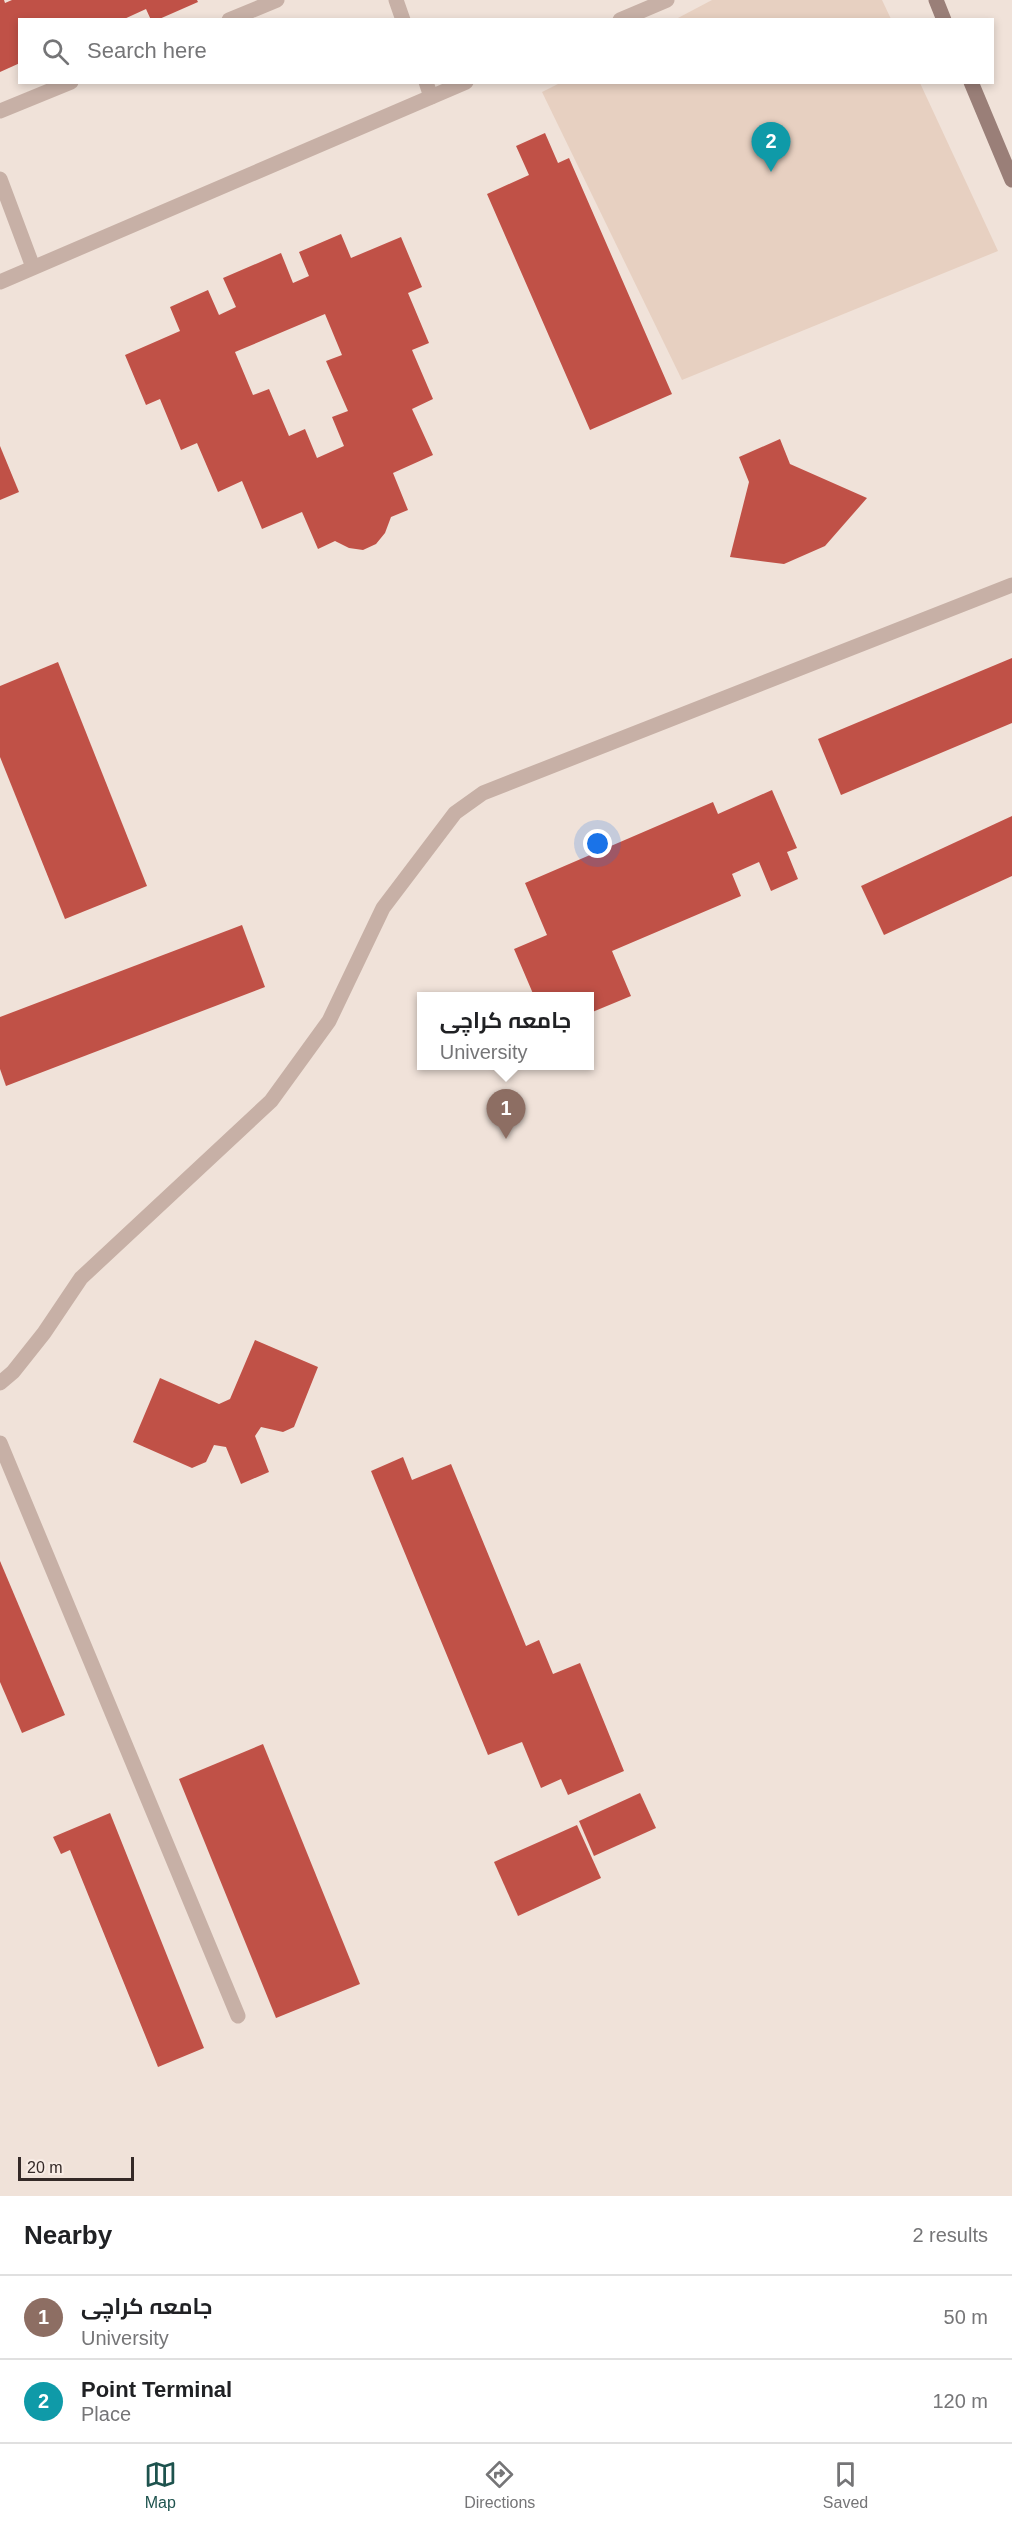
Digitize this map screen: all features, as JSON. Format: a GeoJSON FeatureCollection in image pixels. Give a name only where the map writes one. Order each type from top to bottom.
{"type":"FeatureCollection","features":[{"type":"Feature","properties":{"kind":"street"},"geometry":{"type":"LineString","coordinates":[[936,0],[943,18]]}},
{"type":"Feature","properties":{"kind":"street"},"geometry":{"type":"LineString","coordinates":[[972,84],[1012,180]]}},
{"type":"Feature","properties":{"kind":"lane"},"geometry":{"type":"LineString","coordinates":[[234,18],[277,0]]}},
{"type":"Feature","properties":{"kind":"lane"},"geometry":{"type":"LineString","coordinates":[[396,0],[402,18]]}},
{"type":"Feature","properties":{"kind":"lane"},"geometry":{"type":"LineString","coordinates":[[625,18],[667,0]]}},
{"type":"Feature","properties":{"kind":"lane"},"geometry":{"type":"LineString","coordinates":[[0,111],[66,84]]}},
{"type":"Feature","properties":{"kind":"lane"},"geometry":{"type":"LineString","coordinates":[[0,282],[429,90],[457,84]]}},
{"type":"Feature","properties":{"kind":"lane"},"geometry":{"type":"LineString","coordinates":[[0,179],[33,267]]}},
{"type":"Feature","properties":{"kind":"lane"},"geometry":{"type":"LineString","coordinates":[[0,1383],[13,1372],[44,1333],[81,1278],[271,1101],[329,1021],[384,908],[454,813],[483,793],[1012,585]]}},
{"type":"Feature","properties":{"kind":"lane"},"geometry":{"type":"LineString","coordinates":[[0,1443],[238,2016]]}},
{"type":"Feature","properties":{"kind":"shaded area"},"geometry":{"type":"Polygon","coordinates":[[[712,0],[882,0],[891,18],[678,18],[712,0]]]}},
{"type":"Feature","properties":{"kind":"shaded area"},"geometry":{"type":"Polygon","coordinates":[[[558,84],[920,84],[998,251],[682,380],[542,92],[558,84]]]}},
{"type":"Feature","properties":{"kind":"building"},"geometry":{"type":"Polygon","coordinates":[[[0,0],[4,0],[5,3],[12,0],[197,0],[198,2],[162,18],[150,18],[146,9],[126,18],[18,18],[18,64],[0,72],[0,0]]]}},
{"type":"Feature","properties":{"kind":"building"},"geometry":{"type":"Polygon","coordinates":[[[545,133],[558,163],[569,158],[672,394],[590,430],[487,194],[529,175],[516,146],[545,133]]]}},
{"type":"Feature","properties":{"kind":"building"},"geometry":{"type":"Polygon","coordinates":[[[341,234],[351,258],[401,237],[422,287],[408,293],[429,343],[412,350],[433,399],[412,409],[433,455],[393,473],[408,510],[391,517],[385,533],[376,544],[363,550],[349,548],[335,541],[318,549],[302,512],[262,529],[242,481],[218,492],[197,443],[181,450],[160,399],[146,405],[125,355],[180,331],[170,307],[208,290],[219,315],[236,307],[223,278],[281,253],[293,283],[309,276],[299,252],[341,234]],[[325,314],[235,352],[253,395],[269,389],[289,436],[305,429],[317,458],[344,446],[332,417],[348,411],[326,361],[342,355],[325,314]]]}},
{"type":"Feature","properties":{"kind":"building"},"geometry":{"type":"Polygon","coordinates":[[[780,439],[790,464],[867,498],[825,546],[784,564],[730,557],[749,482],[739,457],[780,439]]]}},
{"type":"Feature","properties":{"kind":"building"},"geometry":{"type":"Polygon","coordinates":[[[0,446],[19,492],[0,500],[0,446]]]}},
{"type":"Feature","properties":{"kind":"building"},"geometry":{"type":"Polygon","coordinates":[[[1012,658],[1012,723],[841,795],[818,739],[1012,658]]]}},
{"type":"Feature","properties":{"kind":"building"},"geometry":{"type":"Polygon","coordinates":[[[58,662],[147,886],[65,919],[0,757],[0,686],[58,662]]]}},
{"type":"Feature","properties":{"kind":"building"},"geometry":{"type":"Polygon","coordinates":[[[772,790],[797,848],[787,852],[798,879],[771,891],[759,862],[732,874],[741,896],[612,951],[631,996],[594,1011],[594,992],[532,992],[514,949],[547,935],[525,883],[713,802],[718,814],[772,790]]]}},
{"type":"Feature","properties":{"kind":"building"},"geometry":{"type":"Polygon","coordinates":[[[1012,816],[1012,876],[884,935],[861,886],[1012,816]]]}},
{"type":"Feature","properties":{"kind":"building"},"geometry":{"type":"Polygon","coordinates":[[[242,925],[265,987],[6,1086],[0,1069],[0,1017],[242,925]]]}},
{"type":"Feature","properties":{"kind":"building"},"geometry":{"type":"Polygon","coordinates":[[[255,1340],[318,1367],[294,1427],[283,1432],[261,1427],[255,1436],[269,1472],[241,1484],[226,1447],[214,1445],[206,1462],[192,1468],[133,1442],[160,1378],[219,1404],[230,1399],[255,1340]]]}},
{"type":"Feature","properties":{"kind":"building"},"geometry":{"type":"Polygon","coordinates":[[[403,1457],[412,1480],[451,1464],[526,1646],[539,1640],[553,1674],[580,1663],[624,1771],[568,1795],[561,1779],[541,1788],[522,1742],[488,1755],[371,1471],[403,1457]]]}},
{"type":"Feature","properties":{"kind":"building"},"geometry":{"type":"Polygon","coordinates":[[[0,1561],[65,1715],[22,1733],[0,1682],[0,1561]]]}},
{"type":"Feature","properties":{"kind":"building"},"geometry":{"type":"Polygon","coordinates":[[[263,1744],[360,1984],[276,2018],[179,1779],[263,1744]]]}},
{"type":"Feature","properties":{"kind":"building"},"geometry":{"type":"Polygon","coordinates":[[[640,1793],[656,1828],[594,1856],[579,1821],[640,1793]]]}},
{"type":"Feature","properties":{"kind":"building"},"geometry":{"type":"Polygon","coordinates":[[[110,1813],[204,2048],[158,2067],[70,1850],[61,1854],[53,1837],[110,1813]]]}},
{"type":"Feature","properties":{"kind":"building"},"geometry":{"type":"Polygon","coordinates":[[[577,1825],[601,1878],[518,1916],[494,1862],[577,1825]]]}},
{"type":"Feature","properties":{"kind":"place","name":"Point Terminal"},"geometry":{"type":"Point","coordinates":[771,172]}},
{"type":"Feature","properties":{"kind":"place","name":"جامعہ کراچی"},"geometry":{"type":"Point","coordinates":[506,1139]}}]}
